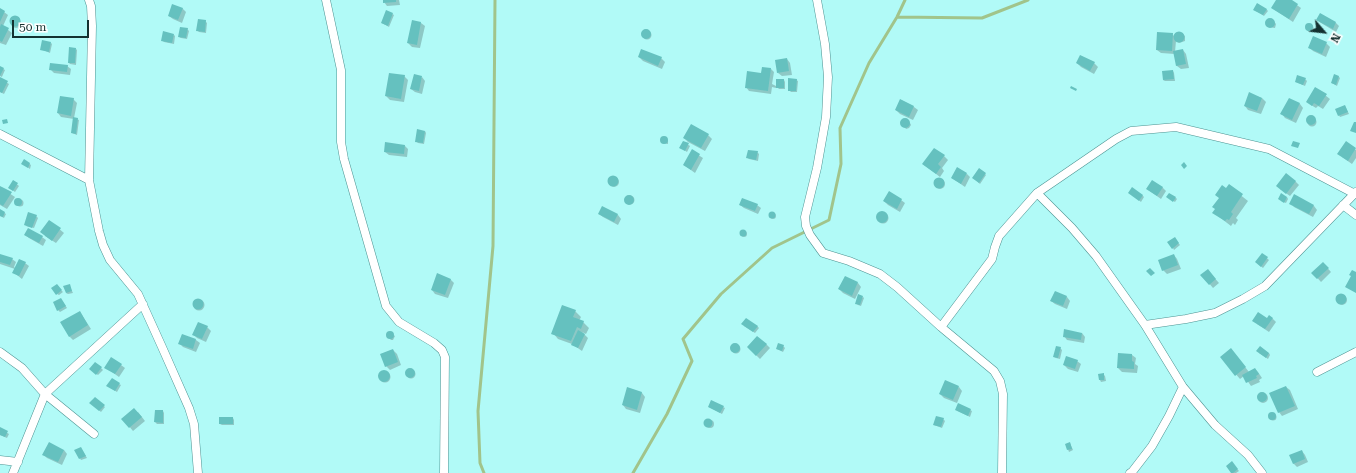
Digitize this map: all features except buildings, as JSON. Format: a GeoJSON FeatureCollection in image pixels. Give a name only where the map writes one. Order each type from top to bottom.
{"type":"FeatureCollection","features":[{"type":"Feature","properties":{"kind":"street"},"geometry":{"type":"LineString","coordinates":[[89,0],[91,6],[92,26],[89,180],[103,245],[110,260],[138,294],[165,354],[194,424],[198,473]]}},
{"type":"Feature","properties":{"kind":"street"},"geometry":{"type":"LineString","coordinates":[[326,0],[341,70],[341,142],[344,159],[386,306],[399,322],[434,343],[442,350],[445,357],[444,473]]}},
{"type":"Feature","properties":{"kind":"street"},"geometry":{"type":"LineString","coordinates":[[817,0],[825,44],[828,77],[826,117],[817,168],[805,217],[806,226],[810,235],[823,253],[849,261],[880,274],[897,287],[941,328],[994,371],[1000,381],[1003,394],[1002,473]]}},
{"type":"Feature","properties":{"kind":"street"},"geometry":{"type":"LineString","coordinates":[[941,328],[992,259],[999,236],[1037,193],[1125,134],[1138,129],[1176,127],[1269,149],[1355,193],[1265,286],[1215,313],[1144,325]]}},
{"type":"Feature","properties":{"kind":"street"},"geometry":{"type":"LineString","coordinates":[[0,134],[89,180]]}},
{"type":"Feature","properties":{"kind":"street"},"geometry":{"type":"LineString","coordinates":[[1037,193],[1072,228],[1096,256],[1144,325],[1183,387],[1215,424],[1248,455],[1262,473]]}},
{"type":"Feature","properties":{"kind":"street"},"geometry":{"type":"LineString","coordinates":[[1343,205],[1356,215]]}},
{"type":"Feature","properties":{"kind":"street"},"geometry":{"type":"LineString","coordinates":[[13,473],[45,394],[143,304]]}},
{"type":"Feature","properties":{"kind":"street"},"geometry":{"type":"LineString","coordinates":[[0,352],[22,368],[45,394],[94,434]]}},
{"type":"Feature","properties":{"kind":"street"},"geometry":{"type":"LineString","coordinates":[[1317,372],[1356,352]]}},
{"type":"Feature","properties":{"kind":"street"},"geometry":{"type":"LineString","coordinates":[[1132,473],[1152,446],[1183,387]]}},
{"type":"Feature","properties":{"kind":"street"},"geometry":{"type":"LineString","coordinates":[[0,460],[18,462]]}},
{"type":"Feature","properties":{"kind":"waterway"},"geometry":{"type":"LineString","coordinates":[[484,473],[480,463],[478,411],[493,246],[495,0]]}},
{"type":"Feature","properties":{"kind":"waterway"},"geometry":{"type":"LineString","coordinates":[[633,473],[667,414],[692,361],[683,339],[721,294],[772,248],[829,220],[841,164],[840,128],[869,63],[897,17],[905,0]]}},
{"type":"Feature","properties":{"kind":"waterway"},"geometry":{"type":"LineString","coordinates":[[897,17],[982,18],[1028,0]]}}]}
